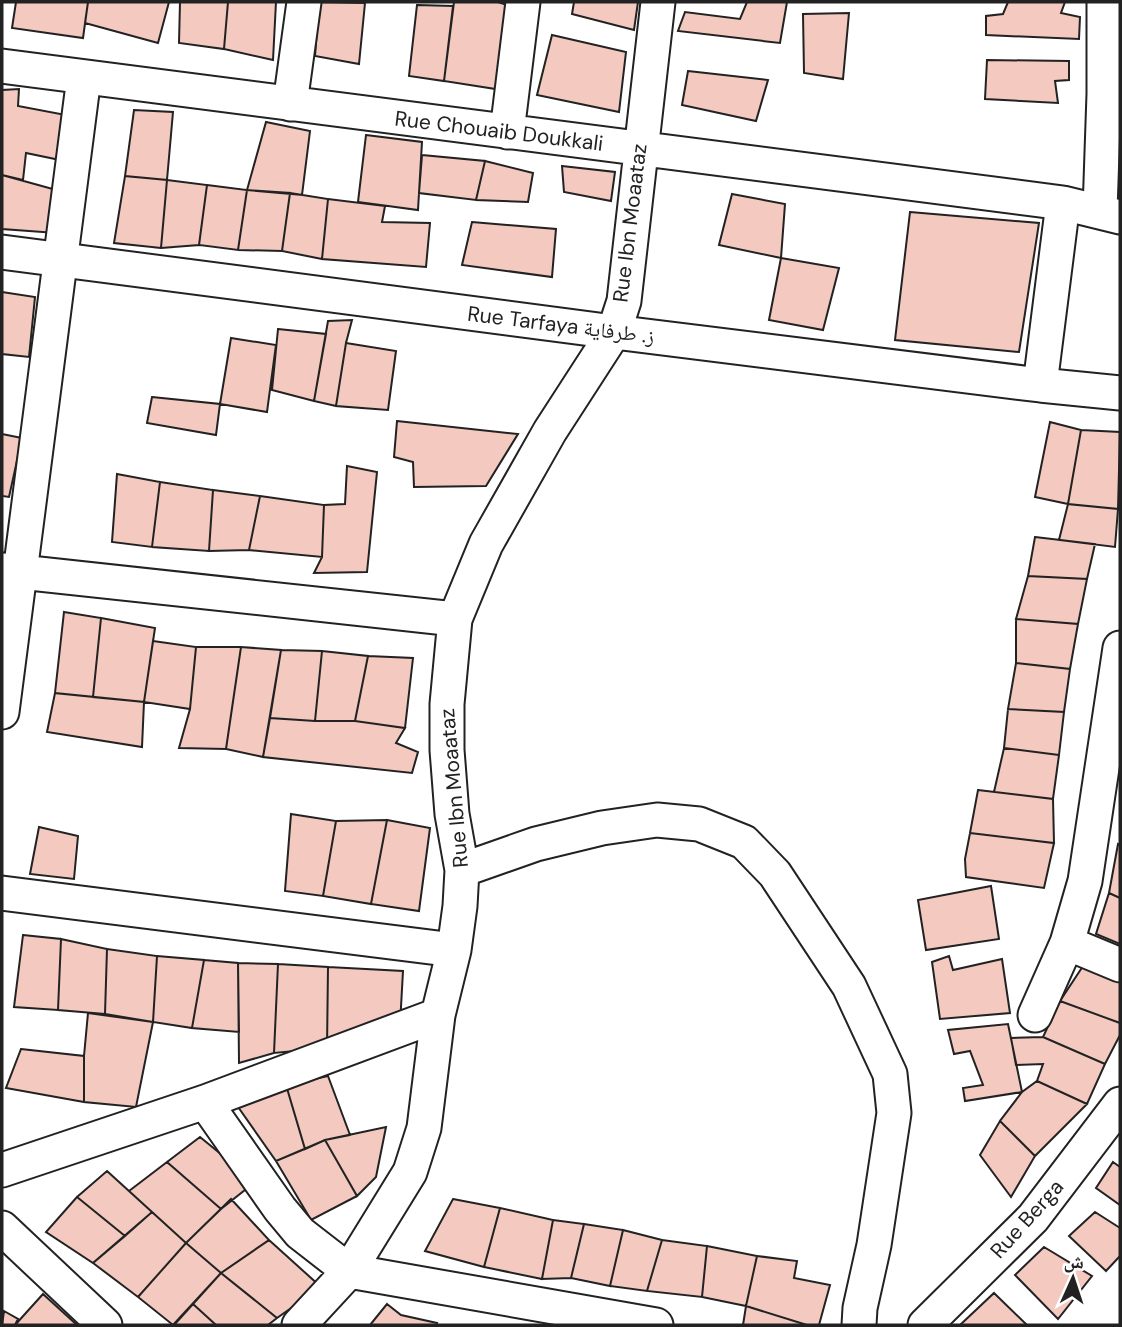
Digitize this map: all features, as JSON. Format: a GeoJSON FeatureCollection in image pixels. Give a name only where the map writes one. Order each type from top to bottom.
{"type":"FeatureCollection","features":[{"type":"Feature","properties":{"kind":"street"},"geometry":{"type":"LineString","coordinates":[[290,104],[304,2]]}},
{"type":"Feature","properties":{"kind":"street"},"geometry":{"type":"LineString","coordinates":[[507,132],[523,2]]}},
{"type":"Feature","properties":{"kind":"street","name":"Rue Ibn Moaataz"},"geometry":{"type":"LineString","coordinates":[[299,1325],[349,1270],[410,1172],[419,1150],[438,1015],[454,950],[462,870],[452,814],[447,750],[447,704],[455,619],[485,544],[550,430],[614,332],[624,301],[657,2]]}},
{"type":"Feature","properties":{"kind":"street"},"geometry":{"type":"LineString","coordinates":[[1104,2],[1104,94],[1110,214]]}},
{"type":"Feature","properties":{"kind":"street","name":"Rue Chouaib Doukkali"},"geometry":{"type":"LineString","coordinates":[[2,66],[1063,203],[1110,214]]}},
{"type":"Feature","properties":{"kind":"street"},"geometry":{"type":"LineString","coordinates":[[2,712],[10,571],[62,259],[84,77]]}},
{"type":"Feature","properties":{"kind":"street"},"geometry":{"type":"LineString","coordinates":[[1040,385],[1063,203]]}},
{"type":"Feature","properties":{"kind":"street","name":"Rue Tarfaya ز. طرفاية"},"geometry":{"type":"LineString","coordinates":[[2,252],[614,332],[1120,393]]}},
{"type":"Feature","properties":{"kind":"street"},"geometry":{"type":"LineString","coordinates":[[10,571],[455,619]]}},
{"type":"Feature","properties":{"kind":"street"},"geometry":{"type":"LineString","coordinates":[[1035,1015],[1067,943],[1085,881],[1120,648]]}},
{"type":"Feature","properties":{"kind":"street"},"geometry":{"type":"LineString","coordinates":[[462,870],[536,844],[602,828],[657,820],[699,824],[744,842],[775,874],[849,986],[890,1074],[894,1113],[859,1325]]}},
{"type":"Feature","properties":{"kind":"street"},"geometry":{"type":"LineString","coordinates":[[2,893],[454,950]]}},
{"type":"Feature","properties":{"kind":"street"},"geometry":{"type":"LineString","coordinates":[[1067,943],[1120,965]]}},
{"type":"Feature","properties":{"kind":"street"},"geometry":{"type":"LineString","coordinates":[[2,1170],[205,1102],[438,1015]]}},
{"type":"Feature","properties":{"kind":"street"},"geometry":{"type":"LineString","coordinates":[[205,1102],[280,1209],[300,1233],[349,1270],[656,1325]]}},
{"type":"Feature","properties":{"kind":"street","name":"Rue Berga"},"geometry":{"type":"LineString","coordinates":[[925,1325],[1032,1218],[1120,1104]]}},
{"type":"Feature","properties":{"kind":"street"},"geometry":{"type":"LineString","coordinates":[[2,1228],[105,1325]]}},
{"type":"Feature","properties":{"kind":"building"},"geometry":{"type":"Polygon","coordinates":[[[16,2],[88,2],[83,38],[12,28],[16,2]]]}},
{"type":"Feature","properties":{"kind":"building"},"geometry":{"type":"Polygon","coordinates":[[[88,2],[169,2],[158,43],[85,23],[88,2]]]}},
{"type":"Feature","properties":{"kind":"building"},"geometry":{"type":"Polygon","coordinates":[[[180,2],[228,2],[224,49],[179,43],[180,2]]]}},
{"type":"Feature","properties":{"kind":"building"},"geometry":{"type":"Polygon","coordinates":[[[228,2],[276,2],[273,60],[224,49],[228,2]]]}},
{"type":"Feature","properties":{"kind":"building"},"geometry":{"type":"Polygon","coordinates":[[[319,2],[365,3],[359,64],[315,56],[319,2]]]}},
{"type":"Feature","properties":{"kind":"building"},"geometry":{"type":"Polygon","coordinates":[[[454,2],[498,2],[510,6],[502,90],[444,81],[454,2]]]}},
{"type":"Feature","properties":{"kind":"building"},"geometry":{"type":"Polygon","coordinates":[[[574,2],[638,2],[634,30],[572,14],[574,2]]]}},
{"type":"Feature","properties":{"kind":"building"},"geometry":{"type":"Polygon","coordinates":[[[747,2],[787,2],[780,43],[678,31],[685,12],[740,19],[747,2]]]}},
{"type":"Feature","properties":{"kind":"building"},"geometry":{"type":"Polygon","coordinates":[[[1008,2],[1065,2],[1061,13],[1080,17],[1079,39],[986,35],[986,16],[1003,14],[1008,2]]]}},
{"type":"Feature","properties":{"kind":"building"},"geometry":{"type":"Polygon","coordinates":[[[417,5],[453,6],[444,81],[409,76],[417,5]]]}},
{"type":"Feature","properties":{"kind":"building"},"geometry":{"type":"Polygon","coordinates":[[[849,13],[843,79],[804,73],[803,14],[849,13]]]}},
{"type":"Feature","properties":{"kind":"building"},"geometry":{"type":"Polygon","coordinates":[[[552,35],[626,52],[619,112],[537,95],[552,35]]]}},
{"type":"Feature","properties":{"kind":"building"},"geometry":{"type":"Polygon","coordinates":[[[987,60],[1069,61],[1069,80],[1055,81],[1058,103],[985,99],[987,60]]]}},
{"type":"Feature","properties":{"kind":"building"},"geometry":{"type":"Polygon","coordinates":[[[688,71],[768,80],[756,121],[682,105],[688,71]]]}},
{"type":"Feature","properties":{"kind":"building"},"geometry":{"type":"Polygon","coordinates":[[[19,89],[18,106],[71,116],[60,160],[26,153],[23,180],[2,175],[2,90],[19,89]]]}},
{"type":"Feature","properties":{"kind":"building"},"geometry":{"type":"Polygon","coordinates":[[[134,110],[173,112],[167,180],[125,176],[134,110]]]}},
{"type":"Feature","properties":{"kind":"building"},"geometry":{"type":"Polygon","coordinates":[[[266,122],[310,131],[302,195],[247,190],[266,122]]]}},
{"type":"Feature","properties":{"kind":"building"},"geometry":{"type":"Polygon","coordinates":[[[366,135],[422,142],[418,210],[358,202],[366,135]]]}},
{"type":"Feature","properties":{"kind":"building"},"geometry":{"type":"Polygon","coordinates":[[[422,155],[485,161],[476,200],[419,193],[422,155]]]}},
{"type":"Feature","properties":{"kind":"building"},"geometry":{"type":"Polygon","coordinates":[[[485,161],[533,173],[528,202],[476,200],[485,161]]]}},
{"type":"Feature","properties":{"kind":"building"},"geometry":{"type":"Polygon","coordinates":[[[562,166],[615,172],[611,201],[564,192],[562,166]]]}},
{"type":"Feature","properties":{"kind":"building"},"geometry":{"type":"Polygon","coordinates":[[[2,175],[60,191],[56,233],[2,229],[2,175]]]}},
{"type":"Feature","properties":{"kind":"building"},"geometry":{"type":"Polygon","coordinates":[[[125,176],[167,180],[161,248],[114,243],[125,176]]]}},
{"type":"Feature","properties":{"kind":"building"},"geometry":{"type":"Polygon","coordinates":[[[167,180],[207,185],[199,245],[161,248],[167,180]]]}},
{"type":"Feature","properties":{"kind":"building"},"geometry":{"type":"Polygon","coordinates":[[[207,185],[247,190],[238,250],[199,245],[207,185]]]}},
{"type":"Feature","properties":{"kind":"building"},"geometry":{"type":"Polygon","coordinates":[[[247,190],[290,193],[282,251],[238,250],[247,190]]]}},
{"type":"Feature","properties":{"kind":"building"},"geometry":{"type":"Polygon","coordinates":[[[290,193],[328,199],[322,259],[282,251],[290,193]]]}},
{"type":"Feature","properties":{"kind":"building"},"geometry":{"type":"Polygon","coordinates":[[[732,194],[785,204],[781,258],[719,245],[732,194]]]}},
{"type":"Feature","properties":{"kind":"building"},"geometry":{"type":"Polygon","coordinates":[[[328,199],[385,206],[382,222],[430,223],[426,267],[322,259],[328,199]]]}},
{"type":"Feature","properties":{"kind":"building"},"geometry":{"type":"Polygon","coordinates":[[[910,212],[1039,223],[1019,352],[895,340],[910,212]]]}},
{"type":"Feature","properties":{"kind":"building"},"geometry":{"type":"Polygon","coordinates":[[[472,222],[556,229],[552,277],[462,265],[472,222]]]}},
{"type":"Feature","properties":{"kind":"building"},"geometry":{"type":"Polygon","coordinates":[[[781,258],[839,268],[823,330],[769,320],[781,258]]]}},
{"type":"Feature","properties":{"kind":"building"},"geometry":{"type":"Polygon","coordinates":[[[2,292],[35,297],[29,357],[2,354],[2,292]]]}},
{"type":"Feature","properties":{"kind":"building"},"geometry":{"type":"Polygon","coordinates":[[[352,320],[336,406],[314,401],[328,321],[352,320]]]}},
{"type":"Feature","properties":{"kind":"building"},"geometry":{"type":"Polygon","coordinates":[[[278,329],[326,334],[314,401],[272,390],[278,329]]]}},
{"type":"Feature","properties":{"kind":"building"},"geometry":{"type":"Polygon","coordinates":[[[231,338],[276,345],[267,412],[220,404],[231,338]]]}},
{"type":"Feature","properties":{"kind":"building"},"geometry":{"type":"Polygon","coordinates":[[[346,343],[396,351],[388,410],[336,406],[346,343]]]}},
{"type":"Feature","properties":{"kind":"building"},"geometry":{"type":"Polygon","coordinates":[[[152,397],[220,404],[216,435],[147,423],[152,397]]]}},
{"type":"Feature","properties":{"kind":"building"},"geometry":{"type":"Polygon","coordinates":[[[397,421],[518,434],[486,486],[414,487],[413,462],[394,457],[397,421]]]}},
{"type":"Feature","properties":{"kind":"building"},"geometry":{"type":"Polygon","coordinates":[[[1050,422],[1081,430],[1068,504],[1035,497],[1050,422]]]}},
{"type":"Feature","properties":{"kind":"building"},"geometry":{"type":"Polygon","coordinates":[[[1081,430],[1120,432],[1118,509],[1068,504],[1081,430]]]}},
{"type":"Feature","properties":{"kind":"building"},"geometry":{"type":"Polygon","coordinates":[[[2,434],[22,438],[9,497],[2,496],[2,434]]]}},
{"type":"Feature","properties":{"kind":"building"},"geometry":{"type":"Polygon","coordinates":[[[347,466],[377,472],[367,572],[314,573],[322,557],[324,505],[345,504],[347,466]]]}},
{"type":"Feature","properties":{"kind":"building"},"geometry":{"type":"Polygon","coordinates":[[[117,474],[160,482],[152,547],[112,542],[117,474]]]}},
{"type":"Feature","properties":{"kind":"building"},"geometry":{"type":"Polygon","coordinates":[[[160,482],[213,490],[209,551],[152,547],[160,482]]]}},
{"type":"Feature","properties":{"kind":"building"},"geometry":{"type":"Polygon","coordinates":[[[213,490],[260,496],[249,550],[209,551],[213,490]]]}},
{"type":"Feature","properties":{"kind":"building"},"geometry":{"type":"Polygon","coordinates":[[[260,496],[324,505],[322,557],[249,550],[260,496]]]}},
{"type":"Feature","properties":{"kind":"building"},"geometry":{"type":"Polygon","coordinates":[[[1068,504],[1118,509],[1115,547],[1059,540],[1068,504]]]}},
{"type":"Feature","properties":{"kind":"building"},"geometry":{"type":"Polygon","coordinates":[[[1035,537],[1095,544],[1087,579],[1028,576],[1035,537]]]}},
{"type":"Feature","properties":{"kind":"building"},"geometry":{"type":"Polygon","coordinates":[[[1028,576],[1087,579],[1078,624],[1016,619],[1028,576]]]}},
{"type":"Feature","properties":{"kind":"building"},"geometry":{"type":"Polygon","coordinates":[[[64,612],[101,618],[93,697],[55,693],[64,612]]]}},
{"type":"Feature","properties":{"kind":"building"},"geometry":{"type":"Polygon","coordinates":[[[101,618],[155,628],[144,702],[93,697],[101,618]]]}},
{"type":"Feature","properties":{"kind":"building"},"geometry":{"type":"Polygon","coordinates":[[[1016,619],[1078,624],[1070,669],[1016,663],[1016,619]]]}},
{"type":"Feature","properties":{"kind":"building"},"geometry":{"type":"Polygon","coordinates":[[[153,641],[196,647],[190,709],[144,702],[153,641]]]}},
{"type":"Feature","properties":{"kind":"building"},"geometry":{"type":"Polygon","coordinates":[[[196,647],[241,647],[226,749],[179,748],[190,709],[196,647]]]}},
{"type":"Feature","properties":{"kind":"building"},"geometry":{"type":"Polygon","coordinates":[[[241,647],[281,650],[263,757],[226,749],[241,647]]]}},
{"type":"Feature","properties":{"kind":"building"},"geometry":{"type":"Polygon","coordinates":[[[281,650],[322,651],[315,721],[270,718],[281,650]]]}},
{"type":"Feature","properties":{"kind":"building"},"geometry":{"type":"Polygon","coordinates":[[[322,651],[368,656],[355,721],[315,721],[322,651]]]}},
{"type":"Feature","properties":{"kind":"building"},"geometry":{"type":"Polygon","coordinates":[[[368,656],[413,658],[405,728],[355,721],[368,656]]]}},
{"type":"Feature","properties":{"kind":"building"},"geometry":{"type":"Polygon","coordinates":[[[1016,663],[1070,669],[1064,712],[1008,709],[1016,663]]]}},
{"type":"Feature","properties":{"kind":"building"},"geometry":{"type":"Polygon","coordinates":[[[55,693],[144,702],[142,747],[47,732],[55,693]]]}},
{"type":"Feature","properties":{"kind":"building"},"geometry":{"type":"Polygon","coordinates":[[[1008,709],[1064,712],[1059,755],[1004,748],[1008,709]]]}},
{"type":"Feature","properties":{"kind":"building"},"geometry":{"type":"Polygon","coordinates":[[[270,718],[355,721],[405,728],[396,743],[418,752],[412,773],[263,757],[270,718]]]}},
{"type":"Feature","properties":{"kind":"building"},"geometry":{"type":"Polygon","coordinates":[[[1004,748],[1059,755],[1053,799],[994,792],[1004,748]]]}},
{"type":"Feature","properties":{"kind":"building"},"geometry":{"type":"Polygon","coordinates":[[[978,790],[1053,799],[1054,843],[970,833],[978,790]]]}},
{"type":"Feature","properties":{"kind":"building"},"geometry":{"type":"Polygon","coordinates":[[[291,814],[336,821],[323,896],[285,891],[291,814]]]}},
{"type":"Feature","properties":{"kind":"building"},"geometry":{"type":"Polygon","coordinates":[[[387,820],[430,828],[419,911],[371,904],[387,820]]]}},
{"type":"Feature","properties":{"kind":"building"},"geometry":{"type":"Polygon","coordinates":[[[387,820],[371,904],[323,896],[336,821],[387,820]]]}},
{"type":"Feature","properties":{"kind":"building"},"geometry":{"type":"Polygon","coordinates":[[[39,827],[78,836],[74,879],[30,874],[39,827]]]}},
{"type":"Feature","properties":{"kind":"building"},"geometry":{"type":"Polygon","coordinates":[[[970,833],[1054,843],[1044,888],[966,877],[965,859],[970,833]]]}},
{"type":"Feature","properties":{"kind":"building"},"geometry":{"type":"Polygon","coordinates":[[[1118,844],[1120,845],[1120,898],[1109,893],[1118,844]]]}},
{"type":"Feature","properties":{"kind":"building"},"geometry":{"type":"Polygon","coordinates":[[[991,886],[999,939],[926,950],[918,900],[991,886]]]}},
{"type":"Feature","properties":{"kind":"building"},"geometry":{"type":"Polygon","coordinates":[[[1109,893],[1120,898],[1120,944],[1096,934],[1109,893]]]}},
{"type":"Feature","properties":{"kind":"building"},"geometry":{"type":"Polygon","coordinates":[[[23,935],[61,939],[58,1010],[14,1007],[23,935]]]}},
{"type":"Feature","properties":{"kind":"building"},"geometry":{"type":"Polygon","coordinates":[[[61,939],[107,949],[105,1014],[58,1010],[61,939]]]}},
{"type":"Feature","properties":{"kind":"building"},"geometry":{"type":"Polygon","coordinates":[[[107,949],[157,956],[153,1022],[105,1014],[107,949]]]}},
{"type":"Feature","properties":{"kind":"building"},"geometry":{"type":"Polygon","coordinates":[[[157,956],[204,960],[192,1028],[153,1022],[157,956]]]}},
{"type":"Feature","properties":{"kind":"building"},"geometry":{"type":"Polygon","coordinates":[[[949,956],[953,970],[1002,959],[1010,1013],[940,1019],[932,962],[949,956]]]}},
{"type":"Feature","properties":{"kind":"building"},"geometry":{"type":"Polygon","coordinates":[[[204,960],[238,963],[239,1032],[192,1028],[204,960]]]}},
{"type":"Feature","properties":{"kind":"building"},"geometry":{"type":"Polygon","coordinates":[[[1087,960],[1120,973],[1120,1023],[1060,1001],[1087,960]]]}},
{"type":"Feature","properties":{"kind":"building"},"geometry":{"type":"Polygon","coordinates":[[[238,963],[278,964],[274,1053],[239,1063],[238,963]]]}},
{"type":"Feature","properties":{"kind":"building"},"geometry":{"type":"Polygon","coordinates":[[[278,964],[328,967],[327,1048],[274,1053],[278,964]]]}},
{"type":"Feature","properties":{"kind":"building"},"geometry":{"type":"Polygon","coordinates":[[[328,967],[403,971],[400,1025],[327,1048],[328,967]]]}},
{"type":"Feature","properties":{"kind":"building"},"geometry":{"type":"Polygon","coordinates":[[[1060,1001],[1120,1023],[1120,1035],[1105,1064],[1043,1037],[1060,1001]]]}},
{"type":"Feature","properties":{"kind":"building"},"geometry":{"type":"Polygon","coordinates":[[[88,1013],[153,1022],[136,1107],[84,1102],[88,1013]]]}},
{"type":"Feature","properties":{"kind":"building"},"geometry":{"type":"Polygon","coordinates":[[[1008,1024],[1022,1092],[965,1101],[963,1088],[983,1085],[970,1051],[954,1054],[948,1030],[1008,1024]]]}},
{"type":"Feature","properties":{"kind":"building"},"geometry":{"type":"Polygon","coordinates":[[[1043,1037],[1105,1064],[1087,1104],[1037,1081],[1043,1064],[1016,1065],[1011,1038],[1043,1037]]]}},
{"type":"Feature","properties":{"kind":"building"},"geometry":{"type":"Polygon","coordinates":[[[21,1049],[84,1056],[84,1102],[6,1088],[21,1049]]]}},
{"type":"Feature","properties":{"kind":"building"},"geometry":{"type":"Polygon","coordinates":[[[328,1076],[350,1135],[325,1140],[305,1149],[286,1085],[328,1076]]]}},
{"type":"Feature","properties":{"kind":"building"},"geometry":{"type":"Polygon","coordinates":[[[1037,1081],[1087,1104],[1035,1156],[1000,1121],[1022,1092],[1037,1081]]]}},
{"type":"Feature","properties":{"kind":"building"},"geometry":{"type":"Polygon","coordinates":[[[286,1085],[305,1149],[276,1161],[236,1104],[286,1085]]]}},
{"type":"Feature","properties":{"kind":"building"},"geometry":{"type":"Polygon","coordinates":[[[1000,1121],[1035,1156],[1011,1197],[980,1155],[1000,1121]]]}},
{"type":"Feature","properties":{"kind":"building"},"geometry":{"type":"Polygon","coordinates":[[[386,1127],[376,1177],[357,1196],[325,1140],[386,1127]]]}},
{"type":"Feature","properties":{"kind":"building"},"geometry":{"type":"Polygon","coordinates":[[[200,1137],[255,1182],[221,1209],[167,1162],[200,1137]]]}},
{"type":"Feature","properties":{"kind":"building"},"geometry":{"type":"Polygon","coordinates":[[[325,1140],[357,1196],[311,1220],[276,1161],[325,1140]]]}},
{"type":"Feature","properties":{"kind":"building"},"geometry":{"type":"Polygon","coordinates":[[[167,1162],[221,1209],[186,1243],[129,1191],[167,1162]]]}},
{"type":"Feature","properties":{"kind":"building"},"geometry":{"type":"Polygon","coordinates":[[[1113,1162],[1120,1167],[1120,1205],[1096,1188],[1113,1162]]]}},
{"type":"Feature","properties":{"kind":"building"},"geometry":{"type":"Polygon","coordinates":[[[107,1171],[152,1212],[125,1236],[77,1197],[107,1171]]]}},
{"type":"Feature","properties":{"kind":"building"},"geometry":{"type":"Polygon","coordinates":[[[77,1197],[125,1236],[93,1263],[46,1232],[77,1197]]]}},
{"type":"Feature","properties":{"kind":"building"},"geometry":{"type":"Polygon","coordinates":[[[231,1199],[269,1240],[221,1273],[186,1243],[231,1199]]]}},
{"type":"Feature","properties":{"kind":"building"},"geometry":{"type":"Polygon","coordinates":[[[453,1199],[500,1208],[484,1267],[425,1251],[453,1199]]]}},
{"type":"Feature","properties":{"kind":"building"},"geometry":{"type":"Polygon","coordinates":[[[500,1208],[553,1220],[542,1279],[484,1267],[500,1208]]]}},
{"type":"Feature","properties":{"kind":"building"},"geometry":{"type":"Polygon","coordinates":[[[152,1212],[186,1243],[138,1297],[93,1263],[152,1212]]]}},
{"type":"Feature","properties":{"kind":"building"},"geometry":{"type":"Polygon","coordinates":[[[1095,1212],[1120,1228],[1120,1256],[1106,1271],[1069,1236],[1095,1212]]]}},
{"type":"Feature","properties":{"kind":"building"},"geometry":{"type":"Polygon","coordinates":[[[553,1220],[584,1224],[571,1278],[542,1279],[553,1220]]]}},
{"type":"Feature","properties":{"kind":"building"},"geometry":{"type":"Polygon","coordinates":[[[584,1224],[623,1230],[610,1286],[571,1278],[584,1224]]]}},
{"type":"Feature","properties":{"kind":"building"},"geometry":{"type":"Polygon","coordinates":[[[623,1230],[662,1240],[647,1291],[610,1286],[623,1230]]]}},
{"type":"Feature","properties":{"kind":"building"},"geometry":{"type":"Polygon","coordinates":[[[269,1240],[321,1287],[277,1318],[221,1273],[269,1240]]]}},
{"type":"Feature","properties":{"kind":"building"},"geometry":{"type":"Polygon","coordinates":[[[662,1240],[707,1246],[702,1297],[647,1291],[662,1240]]]}},
{"type":"Feature","properties":{"kind":"building"},"geometry":{"type":"Polygon","coordinates":[[[186,1243],[221,1273],[173,1325],[138,1297],[186,1243]]]}},
{"type":"Feature","properties":{"kind":"building"},"geometry":{"type":"Polygon","coordinates":[[[707,1246],[757,1256],[746,1306],[702,1297],[707,1246]]]}},
{"type":"Feature","properties":{"kind":"building"},"geometry":{"type":"Polygon","coordinates":[[[1044,1247],[1092,1276],[1058,1319],[1015,1275],[1044,1247]]]}},
{"type":"Feature","properties":{"kind":"building"},"geometry":{"type":"Polygon","coordinates":[[[757,1256],[797,1261],[794,1278],[830,1285],[819,1325],[807,1325],[746,1306],[757,1256]]]}},
{"type":"Feature","properties":{"kind":"building"},"geometry":{"type":"Polygon","coordinates":[[[221,1273],[277,1318],[268,1325],[216,1325],[193,1304],[221,1273]]]}},
{"type":"Feature","properties":{"kind":"building"},"geometry":{"type":"Polygon","coordinates":[[[994,1293],[1027,1325],[960,1325],[994,1293]]]}},
{"type":"Feature","properties":{"kind":"building"},"geometry":{"type":"Polygon","coordinates":[[[43,1294],[77,1325],[15,1325],[43,1294]]]}},
{"type":"Feature","properties":{"kind":"building"},"geometry":{"type":"Polygon","coordinates":[[[193,1304],[216,1325],[174,1325],[193,1304]]]}},
{"type":"Feature","properties":{"kind":"building"},"geometry":{"type":"Polygon","coordinates":[[[387,1304],[401,1315],[437,1323],[370,1325],[387,1304]]]}},
{"type":"Feature","properties":{"kind":"building"},"geometry":{"type":"Polygon","coordinates":[[[746,1306],[807,1325],[743,1325],[746,1306]]]}},
{"type":"Feature","properties":{"kind":"building"},"geometry":{"type":"Polygon","coordinates":[[[4,1311],[18,1319],[15,1325],[2,1325],[4,1311]]]}}]}
